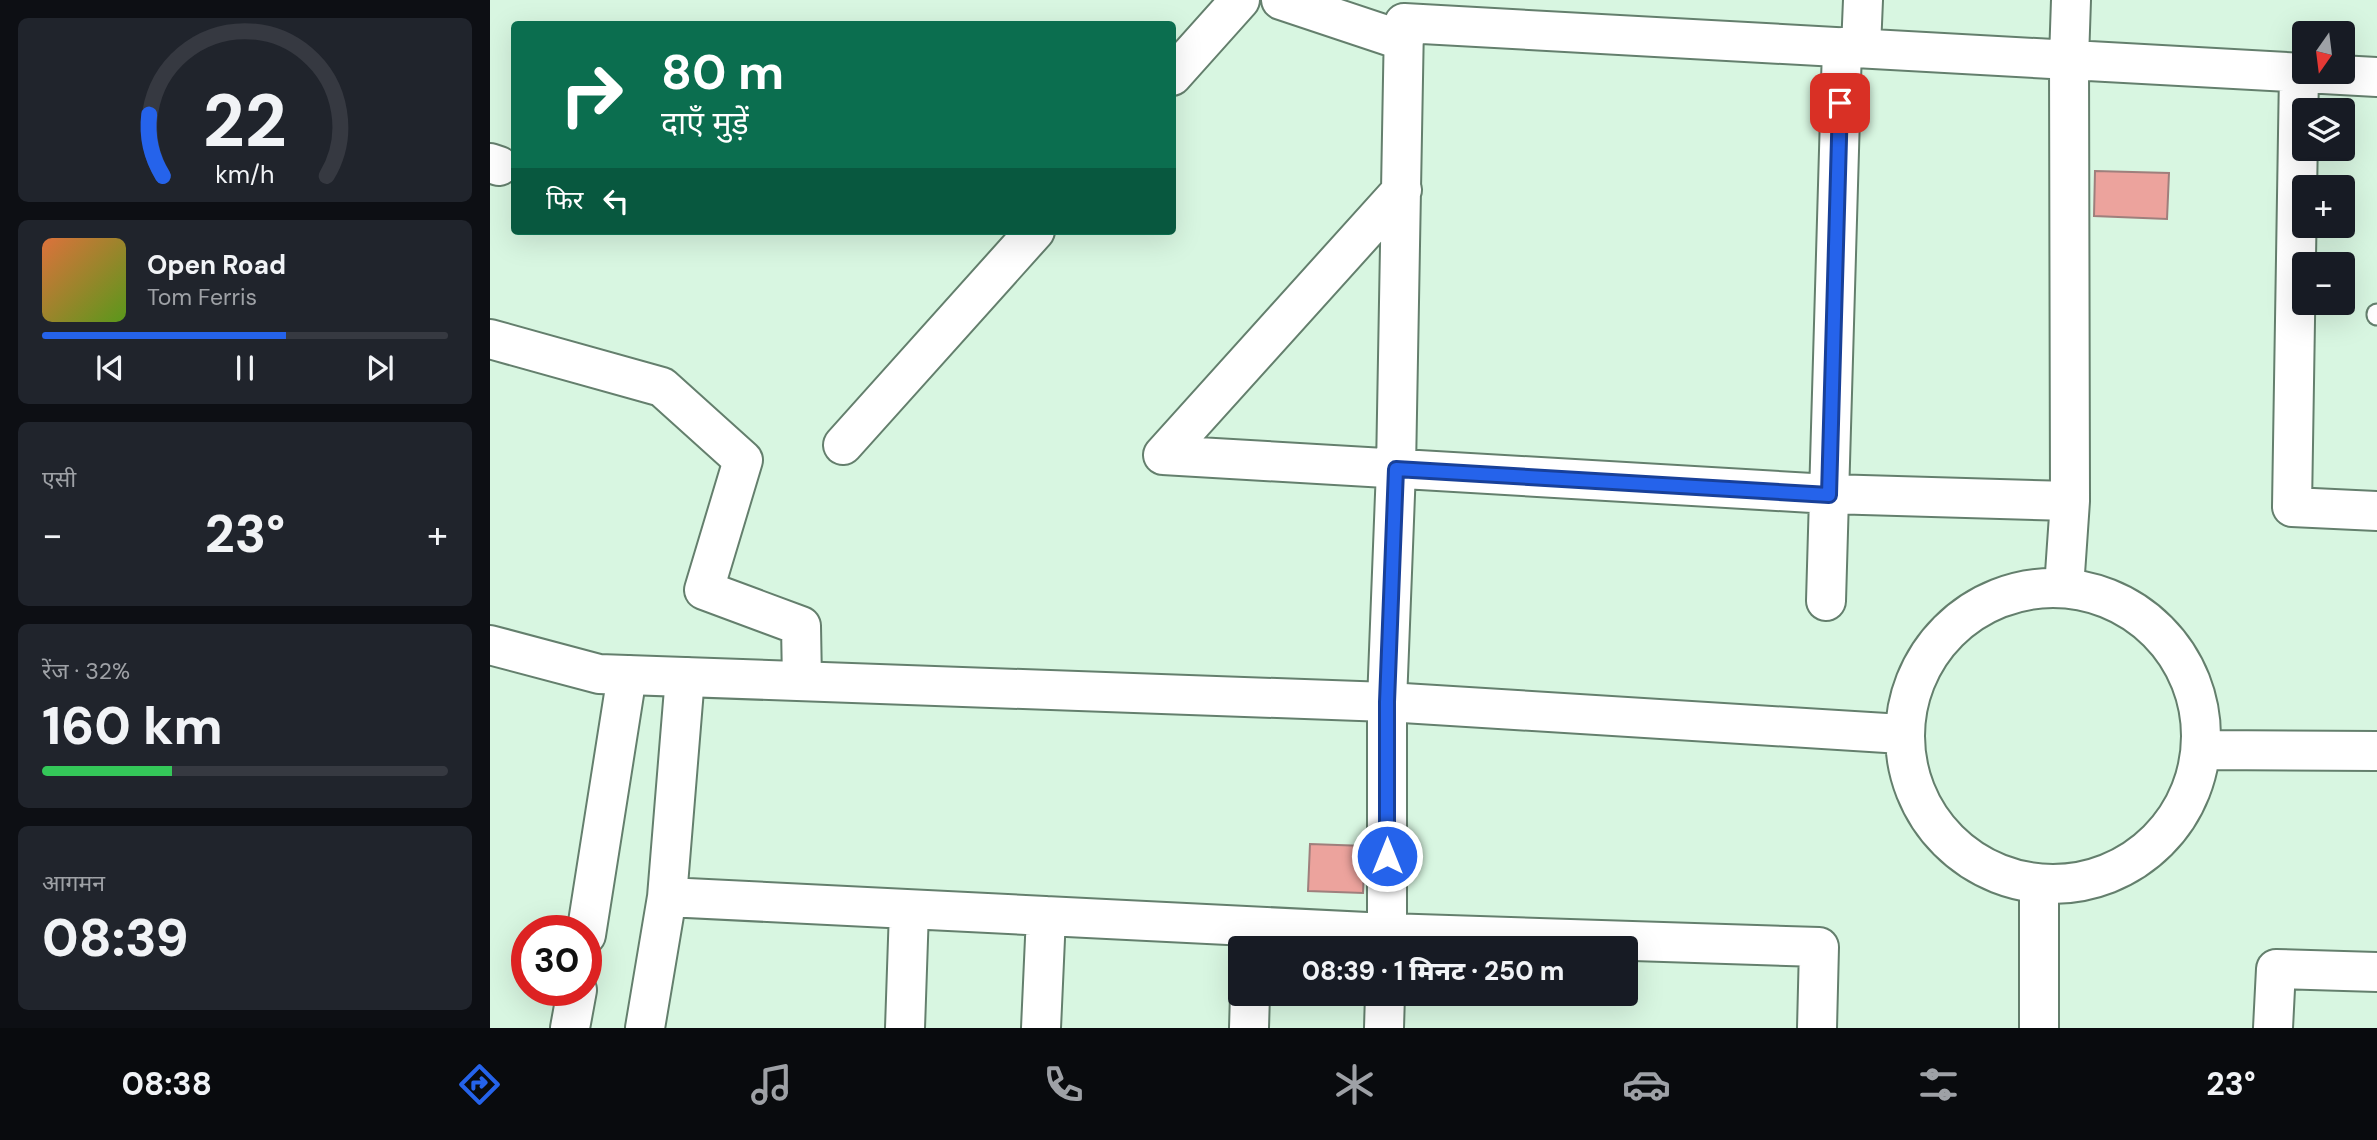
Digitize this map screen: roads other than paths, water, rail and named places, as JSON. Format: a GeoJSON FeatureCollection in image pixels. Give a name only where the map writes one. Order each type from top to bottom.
{"type":"FeatureCollection","features":[{"type":"Feature","properties":{"kind":"street"},"geometry":{"type":"LineString","coordinates":[[1176,72],[1240,0]]}},
{"type":"Feature","properties":{"kind":"street"},"geometry":{"type":"LineString","coordinates":[[1281,0],[1404,21],[1512,29],[2292,72]]}},
{"type":"Feature","properties":{"kind":"street"},"geometry":{"type":"LineString","coordinates":[[1512,29],[1536,0]]}},
{"type":"Feature","properties":{"kind":"street"},"geometry":{"type":"LineString","coordinates":[[1826,601],[1851,48],[1863,0]]}},
{"type":"Feature","properties":{"kind":"street"},"geometry":{"type":"LineString","coordinates":[[2064,588],[2070,501],[2071,0]]}},
{"type":"Feature","properties":{"kind":"street"},"geometry":{"type":"LineString","coordinates":[[1387,936],[1387,702],[1396,469],[1404,21]]}},
{"type":"Feature","properties":{"kind":"street"},"geometry":{"type":"LineString","coordinates":[[2356,76],[2377,77]]}},
{"type":"Feature","properties":{"kind":"street"},"geometry":{"type":"LineString","coordinates":[[2299,84],[2292,507],[2377,511]]}},
{"type":"Feature","properties":{"kind":"street"},"geometry":{"type":"LineString","coordinates":[[1402,190],[1163,455],[1829,495],[2070,501]]}},
{"type":"Feature","properties":{"kind":"street"},"geometry":{"type":"LineString","coordinates":[[843,445],[1031,235]]}},
{"type":"Feature","properties":{"kind":"street"},"geometry":{"type":"LineString","coordinates":[[490,339],[662,387],[743,460],[704,590],[801,626],[802,681]]}},
{"type":"Feature","properties":{"kind":"street"},"geometry":{"type":"LineString","coordinates":[[2064,588],[2109,599],[2149,623],[2180,659],[2198,702],[2204,750],[2190,793],[2165,833],[2130,862],[2086,880],[2039,886],[1996,872],[1958,849],[1950,841],[1928,816],[1910,775],[1902,734],[1912,687],[1935,644],[1971,612],[2015,592],[2064,588]]}},
{"type":"Feature","properties":{"kind":"street"},"geometry":{"type":"LineString","coordinates":[[490,645],[599,674],[1387,702],[1902,734]]}},
{"type":"Feature","properties":{"kind":"street"},"geometry":{"type":"LineString","coordinates":[[589,915],[626,674]]}},
{"type":"Feature","properties":{"kind":"street"},"geometry":{"type":"LineString","coordinates":[[645,1028],[667,898],[685,677]]}},
{"type":"Feature","properties":{"kind":"street"},"geometry":{"type":"LineString","coordinates":[[2204,750],[2377,751]]}},
{"type":"Feature","properties":{"kind":"street"},"geometry":{"type":"LineString","coordinates":[[2039,886],[2039,1028]]}},
{"type":"Feature","properties":{"kind":"street"},"geometry":{"type":"LineString","coordinates":[[667,898],[1045,916],[1242,936]]}},
{"type":"Feature","properties":{"kind":"street"},"geometry":{"type":"LineString","coordinates":[[905,1028],[909,909]]}},
{"type":"Feature","properties":{"kind":"street"},"geometry":{"type":"LineString","coordinates":[[1041,1028],[1045,916]]}},
{"type":"Feature","properties":{"kind":"street"},"geometry":{"type":"LineString","coordinates":[[1638,944],[1819,947],[1817,1028]]}},
{"type":"Feature","properties":{"kind":"street"},"geometry":{"type":"LineString","coordinates":[[2273,1028],[2276,969],[2377,972]]}},
{"type":"Feature","properties":{"kind":"street"},"geometry":{"type":"LineString","coordinates":[[570,1028],[574,1006]]}},
{"type":"Feature","properties":{"kind":"street"},"geometry":{"type":"LineString","coordinates":[[1249,1028],[1250,1006]]}},
{"type":"Feature","properties":{"kind":"street"},"geometry":{"type":"LineString","coordinates":[[1384,1028],[1385,1006]]}}]}
